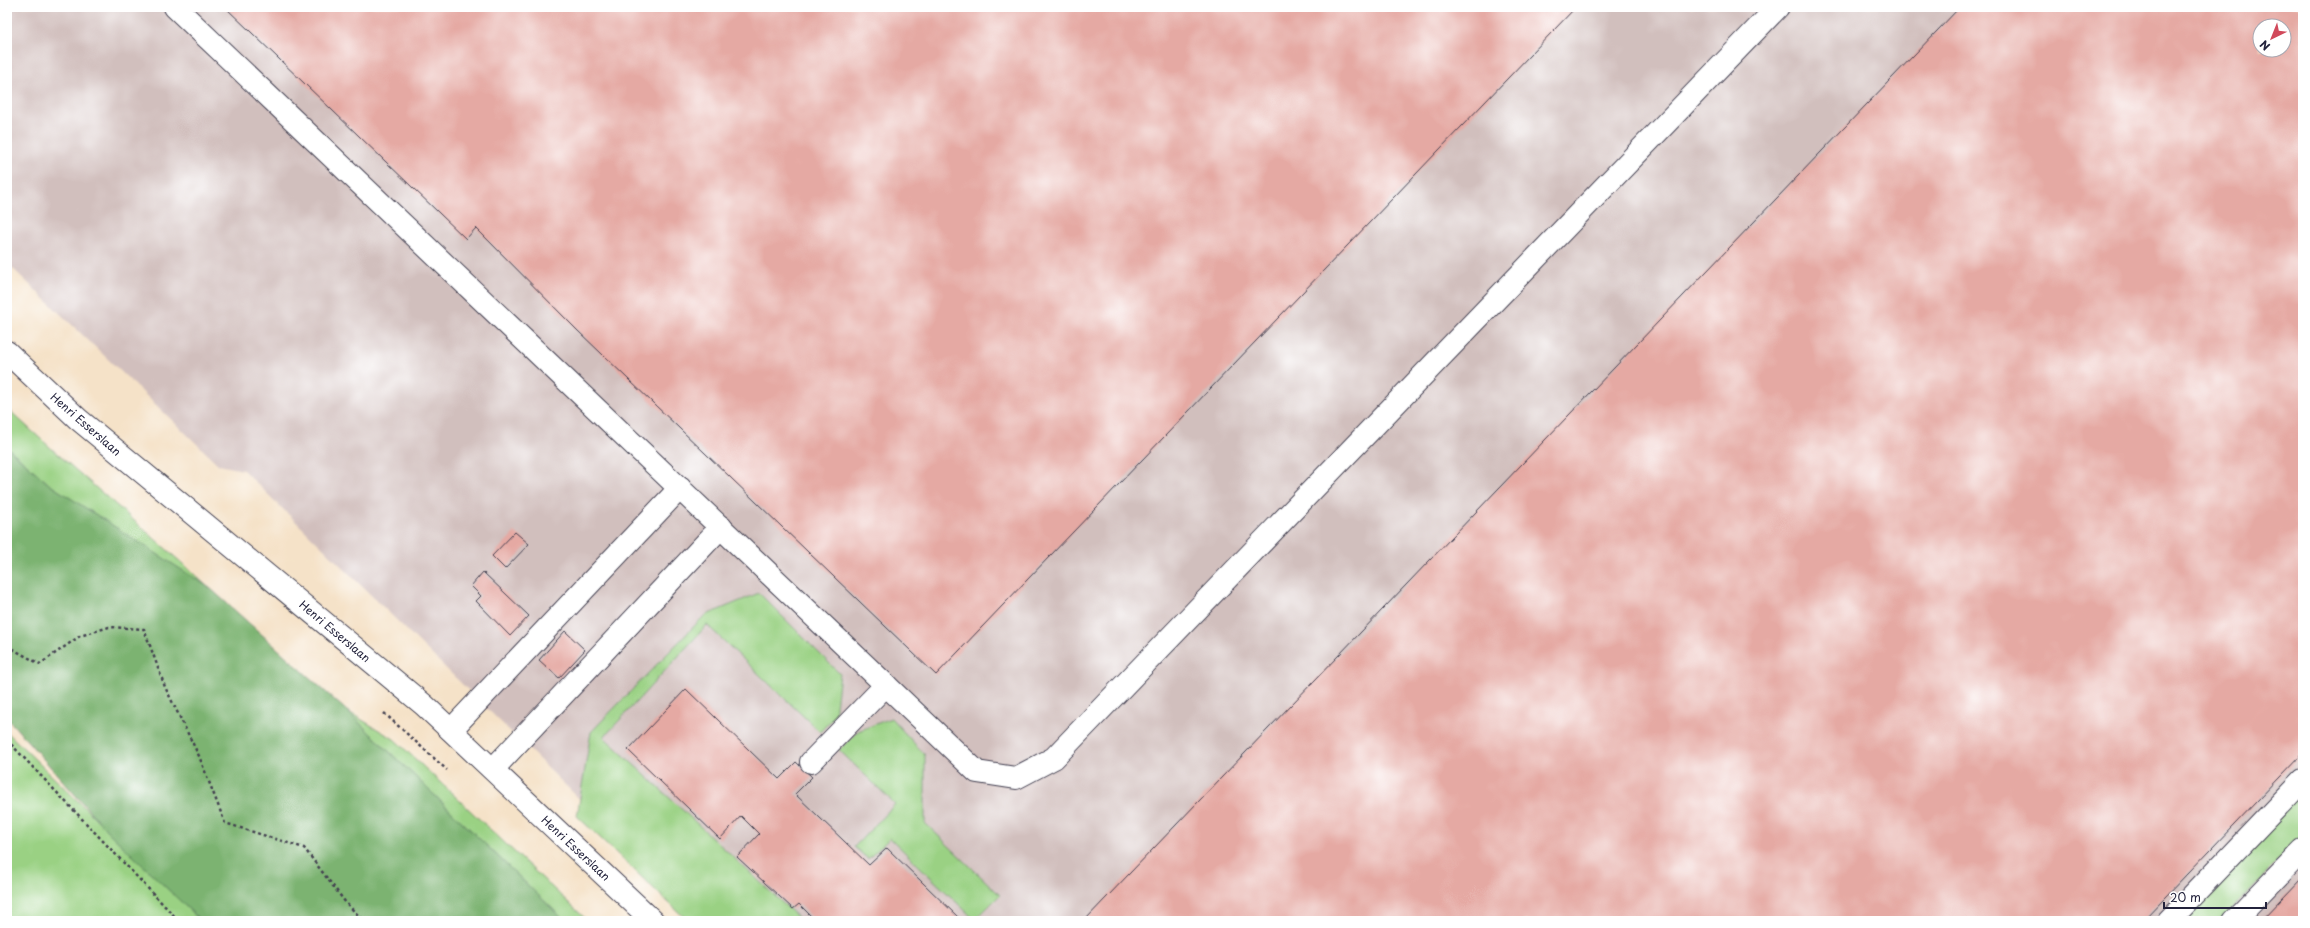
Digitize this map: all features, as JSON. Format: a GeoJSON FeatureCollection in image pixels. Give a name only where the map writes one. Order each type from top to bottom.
{"type":"FeatureCollection","features":[{"type":"Feature","properties":{"kind":"street"},"geometry":{"type":"LineString","coordinates":[[175,7],[722,527],[977,772],[1016,778],[1054,758],[1778,7]]}},
{"type":"Feature","properties":{"kind":"street","name":"Henri Esserslaan"},"geometry":{"type":"LineString","coordinates":[[7,352],[78,419],[424,705],[653,921]]}},
{"type":"Feature","properties":{"kind":"street"},"geometry":{"type":"LineString","coordinates":[[451,730],[680,488]]}},
{"type":"Feature","properties":{"kind":"street"},"geometry":{"type":"LineString","coordinates":[[493,769],[722,527]]}},
{"type":"Feature","properties":{"kind":"street"},"geometry":{"type":"LineString","coordinates":[[811,762],[886,685]]}},
{"type":"Feature","properties":{"kind":"street"},"geometry":{"type":"LineString","coordinates":[[2168,921],[2303,780]]}},
{"type":"Feature","properties":{"kind":"street"},"geometry":{"type":"LineString","coordinates":[[2234,921],[2303,850]]}},
{"type":"Feature","properties":{"kind":"path"},"geometry":{"type":"LineString","coordinates":[[7,646],[40,664],[80,636],[109,627],[144,629],[164,687],[199,756],[225,823],[304,848],[346,903],[364,921]]}},
{"type":"Feature","properties":{"kind":"path"},"geometry":{"type":"LineString","coordinates":[[7,740],[179,921]]}},
{"type":"Feature","properties":{"kind":"shaded area"},"geometry":{"type":"Polygon","coordinates":[[[7,7],[2303,7],[2303,921],[709,921],[604,823],[243,470],[219,465],[7,263],[7,7]]]}},
{"type":"Feature","properties":{"kind":"green space"},"geometry":{"type":"Polygon","coordinates":[[[7,408],[209,588],[50,485],[7,447],[7,408]]]}},
{"type":"Feature","properties":{"kind":"green space"},"geometry":{"type":"Polygon","coordinates":[[[7,447],[50,485],[210,588],[347,711],[565,921],[201,921],[109,833],[7,718],[7,447]]]}},
{"type":"Feature","properties":{"kind":"green space"},"geometry":{"type":"Polygon","coordinates":[[[759,593],[840,674],[835,716],[820,732],[707,625],[604,737],[802,921],[688,921],[577,816],[591,732],[704,616],[759,593]]]}},
{"type":"Feature","properties":{"kind":"green space"},"geometry":{"type":"Polygon","coordinates":[[[347,711],[394,739],[588,921],[565,921],[347,711]]]}},
{"type":"Feature","properties":{"kind":"green space"},"geometry":{"type":"Polygon","coordinates":[[[891,718],[925,755],[925,823],[1000,895],[975,920],[890,838],[868,859],[854,847],[895,804],[839,750],[858,731],[891,718]]]}},
{"type":"Feature","properties":{"kind":"green space"},"geometry":{"type":"Polygon","coordinates":[[[7,732],[201,921],[7,921],[7,732]]]}},
{"type":"Feature","properties":{"kind":"green space"},"geometry":{"type":"Polygon","coordinates":[[[2303,788],[2303,834],[2221,921],[2175,921],[2303,788]]]}},
{"type":"Feature","properties":{"kind":"building"},"geometry":{"type":"Polygon","coordinates":[[[225,7],[1576,7],[936,675],[577,330],[476,228],[466,239],[225,7]]]}},
{"type":"Feature","properties":{"kind":"building"},"geometry":{"type":"Polygon","coordinates":[[[1960,7],[2303,7],[2303,753],[2142,921],[1084,921],[1960,7]]]}},
{"type":"Feature","properties":{"kind":"building"},"geometry":{"type":"Polygon","coordinates":[[[515,532],[529,544],[505,569],[492,556],[515,532]]]}},
{"type":"Feature","properties":{"kind":"building"},"geometry":{"type":"Polygon","coordinates":[[[483,572],[529,616],[510,636],[476,601],[481,596],[471,586],[483,572]]]}},
{"type":"Feature","properties":{"kind":"building"},"geometry":{"type":"Polygon","coordinates":[[[565,631],[585,650],[559,678],[539,660],[565,631]]]}},
{"type":"Feature","properties":{"kind":"building"},"geometry":{"type":"Polygon","coordinates":[[[686,689],[779,779],[796,762],[812,777],[795,794],[869,865],[887,848],[959,918],[956,921],[816,921],[799,904],[793,909],[737,857],[759,834],[741,816],[720,839],[628,750],[686,689]]]}},
{"type":"Feature","properties":{"kind":"building"},"geometry":{"type":"Polygon","coordinates":[[[2303,877],[2303,921],[2261,921],[2303,877]]]}}]}
